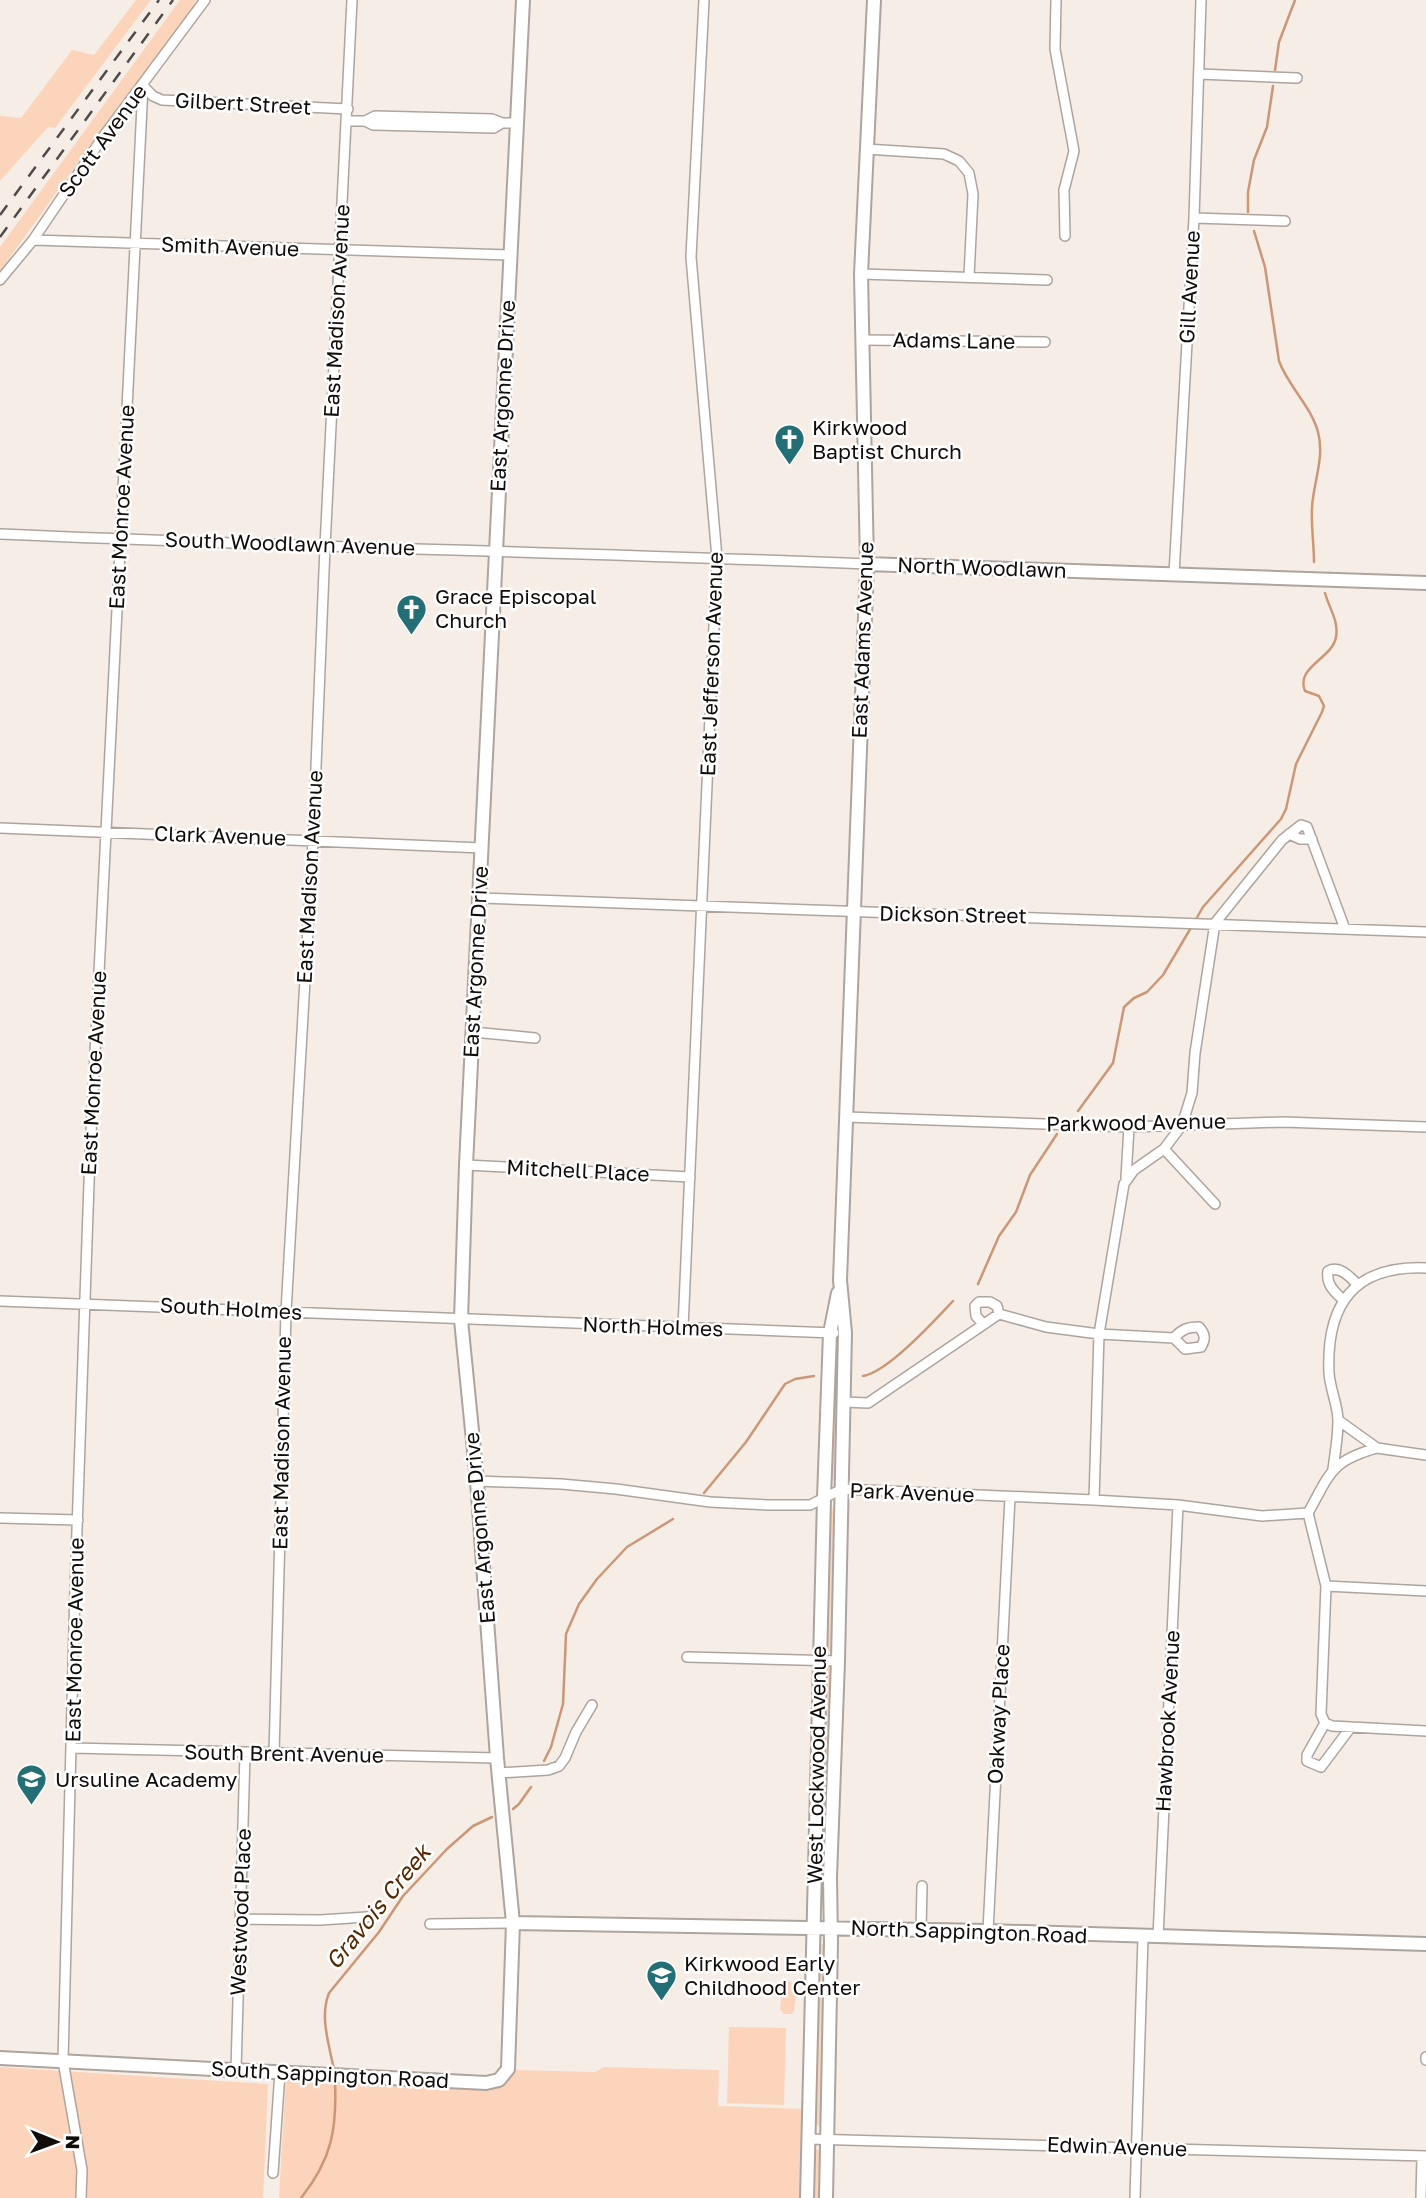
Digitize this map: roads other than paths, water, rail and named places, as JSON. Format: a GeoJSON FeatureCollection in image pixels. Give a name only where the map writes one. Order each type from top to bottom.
{"type":"FeatureCollection","features":[{"type":"Feature","properties":{"kind":"street","name":"Scott Avenue"},"geometry":{"type":"LineString","coordinates":[[0,280],[33,240],[103,138],[205,0]]}},
{"type":"Feature","properties":{"kind":"street","name":"East Madison Avenue"},"geometry":{"type":"LineString","coordinates":[[274,1754],[286,1312],[313,839],[352,0]]}},
{"type":"Feature","properties":{"kind":"street","name":"East Argonne Drive"},"geometry":{"type":"LineString","coordinates":[[513,1923],[498,1773],[477,1481],[461,1320],[466,1165],[523,0]]}},
{"type":"Feature","properties":{"kind":"street","name":"East Jefferson Avenue"},"geometry":{"type":"LineString","coordinates":[[683,1328],[717,558],[691,257],[704,0]]}},
{"type":"Feature","properties":{"kind":"street","name":"East Adams Avenue"},"geometry":{"type":"LineString","coordinates":[[845,1333],[840,1280],[867,564],[861,274],[874,0]]}},
{"type":"Feature","properties":{"kind":"street"},"geometry":{"type":"LineString","coordinates":[[1056,0],[1055,49],[1074,151],[1064,190],[1065,236]]}},
{"type":"Feature","properties":{"kind":"street","name":"Gill Avenue"},"geometry":{"type":"LineString","coordinates":[[1174,574],[1194,218],[1201,0]]}},
{"type":"Feature","properties":{"kind":"street"},"geometry":{"type":"LineString","coordinates":[[1199,74],[1297,78]]}},
{"type":"Feature","properties":{"kind":"street","name":"Gilbert Street"},"geometry":{"type":"LineString","coordinates":[[143,86],[153,96],[162,100],[348,109]]}},
{"type":"Feature","properties":{"kind":"street","name":"East Monroe Avenue"},"geometry":{"type":"LineString","coordinates":[[81,2198],[82,2170],[64,2061],[83,1303],[143,86]]}},
{"type":"Feature","properties":{"kind":"street"},"geometry":{"type":"LineString","coordinates":[[348,121],[365,121],[375,116],[492,119],[502,123],[517,123]]}},
{"type":"Feature","properties":{"kind":"street"},"geometry":{"type":"LineString","coordinates":[[866,149],[944,154],[959,161],[969,173],[973,194],[969,277]]}},
{"type":"Feature","properties":{"kind":"street"},"geometry":{"type":"LineString","coordinates":[[1194,218],[1285,221]]}},
{"type":"Feature","properties":{"kind":"street","name":"Smith Avenue"},"geometry":{"type":"LineString","coordinates":[[33,240],[510,255]]}},
{"type":"Feature","properties":{"kind":"street"},"geometry":{"type":"LineString","coordinates":[[861,274],[1047,279]]}},
{"type":"Feature","properties":{"kind":"street","name":"Adams Lane"},"geometry":{"type":"LineString","coordinates":[[863,340],[1045,342]]}},
{"type":"Feature","properties":{"kind":"street","name":"South Woodlawn Avenue"},"geometry":{"type":"LineString","coordinates":[[0,534],[496,551]]}},
{"type":"Feature","properties":{"kind":"street","name":"North Woodlawn"},"geometry":{"type":"LineString","coordinates":[[496,551],[1426,583]]}},
{"type":"Feature","properties":{"kind":"street"},"geometry":{"type":"LineString","coordinates":[[1126,1178],[1164,1149],[1182,1125],[1192,1093],[1195,1053],[1215,923],[1282,840],[1301,825],[1307,827],[1345,929]]}},
{"type":"Feature","properties":{"kind":"street","name":"Clark Avenue"},"geometry":{"type":"LineString","coordinates":[[0,828],[482,848]]}},
{"type":"Feature","properties":{"kind":"street","name":"Dickson Street"},"geometry":{"type":"LineString","coordinates":[[480,898],[1426,932]]}},
{"type":"Feature","properties":{"kind":"street"},"geometry":{"type":"LineString","coordinates":[[473,1032],[535,1038]]}},
{"type":"Feature","properties":{"kind":"street","name":"Parkwood Avenue"},"geometry":{"type":"LineString","coordinates":[[846,1117],[1129,1127],[1283,1122],[1426,1127]]}},
{"type":"Feature","properties":{"kind":"street"},"geometry":{"type":"LineString","coordinates":[[1094,1500],[1099,1334],[1126,1178],[1129,1127]]}},
{"type":"Feature","properties":{"kind":"street"},"geometry":{"type":"LineString","coordinates":[[1164,1149],[1215,1204]]}},
{"type":"Feature","properties":{"kind":"street","name":"Mitchell Place"},"geometry":{"type":"LineString","coordinates":[[466,1165],[690,1177]]}},
{"type":"Feature","properties":{"kind":"street"},"geometry":{"type":"LineString","coordinates":[[1333,1469],[1338,1420],[1329,1376],[1329,1344],[1337,1310],[1349,1291],[1384,1272],[1407,1267],[1426,1268]]}},
{"type":"Feature","properties":{"kind":"street"},"geometry":{"type":"LineString","coordinates":[[1343,1300],[1330,1287],[1328,1271],[1341,1270],[1358,1285]]}},
{"type":"Feature","properties":{"kind":"street","name":"East Adams Avenue"},"geometry":{"type":"LineString","coordinates":[[830,1333],[840,1280]]}},
{"type":"Feature","properties":{"kind":"street","name":"South Holmes"},"geometry":{"type":"LineString","coordinates":[[0,1301],[461,1320]]}},
{"type":"Feature","properties":{"kind":"street"},"geometry":{"type":"LineString","coordinates":[[983,1324],[976,1316],[975,1307],[979,1302],[990,1302],[997,1306],[999,1314]]}},
{"type":"Feature","properties":{"kind":"street"},"geometry":{"type":"LineString","coordinates":[[844,1402],[868,1403],[999,1314],[1046,1327],[1099,1334],[1174,1338]]}},
{"type":"Feature","properties":{"kind":"street","name":"North Holmes"},"geometry":{"type":"LineString","coordinates":[[461,1320],[845,1333]]}},
{"type":"Feature","properties":{"kind":"street","name":"West Lockwood Avenue"},"geometry":{"type":"LineString","coordinates":[[807,2198],[819,1661],[830,1333]]}},
{"type":"Feature","properties":{"kind":"street","name":"West Lockwood Avenue"},"geometry":{"type":"LineString","coordinates":[[826,2198],[830,1877],[845,1333]]}},
{"type":"Feature","properties":{"kind":"street"},"geometry":{"type":"LineString","coordinates":[[1338,1420],[1377,1448]]}},
{"type":"Feature","properties":{"kind":"street"},"geometry":{"type":"LineString","coordinates":[[1426,1455],[1377,1448],[1340,1462],[1333,1469],[1308,1513],[1326,1586],[1321,1714],[1325,1723],[1332,1726],[1426,1731]]}},
{"type":"Feature","properties":{"kind":"street","name":"Park Avenue"},"geometry":{"type":"LineString","coordinates":[[477,1481],[561,1484],[710,1502],[768,1505],[810,1505],[842,1489],[1178,1505],[1262,1516],[1308,1513]]}},
{"type":"Feature","properties":{"kind":"street","name":"Oakway Place"},"geometry":{"type":"LineString","coordinates":[[988,1931],[1010,1497]]}},
{"type":"Feature","properties":{"kind":"street","name":"Hawbrook Avenue"},"geometry":{"type":"LineString","coordinates":[[1158,1937],[1178,1505]]}},
{"type":"Feature","properties":{"kind":"street"},"geometry":{"type":"LineString","coordinates":[[0,1518],[78,1520]]}},
{"type":"Feature","properties":{"kind":"street"},"geometry":{"type":"LineString","coordinates":[[1326,1586],[1426,1591]]}},
{"type":"Feature","properties":{"kind":"street"},"geometry":{"type":"LineString","coordinates":[[687,1657],[838,1661]]}},
{"type":"Feature","properties":{"kind":"street"},"geometry":{"type":"LineString","coordinates":[[498,1773],[548,1770],[559,1766],[592,1705]]}},
{"type":"Feature","properties":{"kind":"street"},"geometry":{"type":"LineString","coordinates":[[1325,1723],[1307,1755],[1307,1761],[1313,1765],[1321,1766],[1351,1727]]}},
{"type":"Feature","properties":{"kind":"street","name":"South Brent Avenue"},"geometry":{"type":"LineString","coordinates":[[72,1748],[497,1758]]}},
{"type":"Feature","properties":{"kind":"street","name":"Westwood Place"},"geometry":{"type":"LineString","coordinates":[[236,2070],[245,1754]]}},
{"type":"Feature","properties":{"kind":"street"},"geometry":{"type":"LineString","coordinates":[[921,1931],[922,1886]]}},
{"type":"Feature","properties":{"kind":"street"},"geometry":{"type":"LineString","coordinates":[[240,1919],[320,1920],[367,1917]]}},
{"type":"Feature","properties":{"kind":"street"},"geometry":{"type":"LineString","coordinates":[[430,1924],[513,1923]]}},
{"type":"Feature","properties":{"kind":"street","name":"North Sappington Road"},"geometry":{"type":"LineString","coordinates":[[513,1923],[988,1931],[1426,1944]]}},
{"type":"Feature","properties":{"kind":"street","name":"South Sappington Road"},"geometry":{"type":"LineString","coordinates":[[0,2058],[495,2082],[503,2077],[509,2063],[513,1923]]}},
{"type":"Feature","properties":{"kind":"street"},"geometry":{"type":"LineString","coordinates":[[1135,2198],[1143,1937]]}},
{"type":"Feature","properties":{"kind":"street"},"geometry":{"type":"LineString","coordinates":[[273,2173],[280,2072]]}},
{"type":"Feature","properties":{"kind":"street","name":"Edwin Avenue"},"geometry":{"type":"LineString","coordinates":[[808,2139],[1424,2156]]}},
{"type":"Feature","properties":{"kind":"street"},"geometry":{"type":"LineString","coordinates":[[1421,2198],[1424,2156]]}},
{"type":"Feature","properties":{"kind":"waterway","name":"Gravois Creek"},"geometry":{"type":"LineString","coordinates":[[1275,70],[1279,42],[1295,0]]}},
{"type":"Feature","properties":{"kind":"waterway","name":"Gravois Creek"},"geometry":{"type":"LineString","coordinates":[[1248,212],[1248,192],[1254,160],[1267,127],[1273,86]]}},
{"type":"Feature","properties":{"kind":"waterway","name":"Gravois Creek"},"geometry":{"type":"LineString","coordinates":[[1254,231],[1265,267],[1279,361],[1310,413],[1320,442],[1312,508],[1314,562]]}},
{"type":"Feature","properties":{"kind":"waterway","name":"Gravois Creek"},"geometry":{"type":"LineString","coordinates":[[1195,921],[1203,907],[1281,819],[1286,809],[1296,764],[1324,706],[1319,696],[1305,691],[1303,683],[1305,675],[1328,651],[1336,637],[1335,620],[1325,593]]}},
{"type":"Feature","properties":{"kind":"waterway","name":"Gravois Creek"},"geometry":{"type":"LineString","coordinates":[[1078,1111],[1113,1063],[1124,1007],[1147,992],[1163,975],[1192,926]]}},
{"type":"Feature","properties":{"kind":"waterway","name":"Gravois Creek"},"geometry":{"type":"LineString","coordinates":[[978,1284],[999,1236],[1016,1212],[1030,1175],[1057,1134]]}},
{"type":"Feature","properties":{"kind":"waterway","name":"Gravois Creek"},"geometry":{"type":"LineString","coordinates":[[863,1376],[898,1356],[953,1301]]}},
{"type":"Feature","properties":{"kind":"waterway","name":"Gravois Creek"},"geometry":{"type":"LineString","coordinates":[[704,1493],[746,1442],[785,1384],[795,1379],[814,1376]]}},
{"type":"Feature","properties":{"kind":"waterway","name":"Gravois Creek"},"geometry":{"type":"LineString","coordinates":[[544,1761],[551,1747],[563,1704],[566,1634],[579,1604],[597,1579],[627,1547],[673,1519]]}},
{"type":"Feature","properties":{"kind":"waterway","name":"Gravois Creek"},"geometry":{"type":"LineString","coordinates":[[513,1809],[531,1787]]}},
{"type":"Feature","properties":{"kind":"waterway","name":"Gravois Creek"},"geometry":{"type":"LineString","coordinates":[[334,2071],[325,2022],[329,1993],[379,1932],[403,1896],[447,1849],[473,1826],[492,1817]]}},
{"type":"Feature","properties":{"kind":"waterway","name":"Gravois Creek"},"geometry":{"type":"LineString","coordinates":[[301,2198],[320,2170],[330,2143],[335,2114],[335,2081]]}},
{"type":"Feature","properties":{"kind":"railway"},"geometry":{"type":"LineString","coordinates":[[0,215],[159,0]]}},
{"type":"Feature","properties":{"kind":"railway"},"geometry":{"type":"LineString","coordinates":[[0,237],[173,0]]}},
{"type":"Feature","properties":{"kind":"place","name":"Kirkwood Baptist Church"},"geometry":{"type":"Point","coordinates":[789,467]}},
{"type":"Feature","properties":{"kind":"place","name":"Grace Episcopal Church"},"geometry":{"type":"Point","coordinates":[412,636]}},
{"type":"Feature","properties":{"kind":"place","name":"Ursuline Academy"},"geometry":{"type":"Point","coordinates":[32,1807]}},
{"type":"Feature","properties":{"kind":"place","name":"Kirkwood Early Childhood Center"},"geometry":{"type":"Point","coordinates":[661,2003]}}]}
